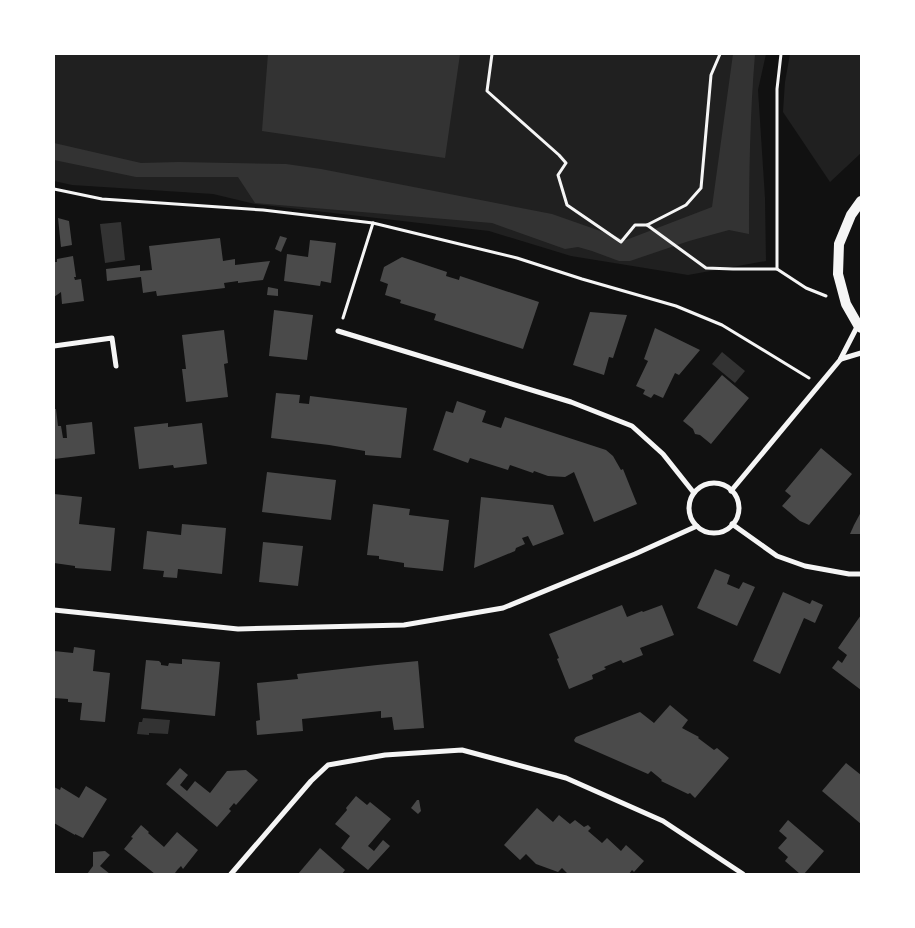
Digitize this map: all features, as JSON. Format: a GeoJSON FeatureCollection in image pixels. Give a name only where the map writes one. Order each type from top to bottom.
{"type":"FeatureCollection","features":[{"type":"Feature","properties":{"kind":"main road"},"geometry":{"type":"LineString","coordinates":[[860,326],[846,304],[838,274],[839,244],[851,215],[861,202]]}},
{"type":"Feature","properties":{"kind":"street"},"geometry":{"type":"LineString","coordinates":[[731,491],[840,360],[860,326]]}},
{"type":"Feature","properties":{"kind":"street"},"geometry":{"type":"LineString","coordinates":[[338,330],[571,402],[632,426],[663,454],[694,493]]}},
{"type":"Feature","properties":{"kind":"street"},"geometry":{"type":"LineString","coordinates":[[54,346],[112,338],[116,366]]}},
{"type":"Feature","properties":{"kind":"street"},"geometry":{"type":"LineString","coordinates":[[840,360],[861,352]]}},
{"type":"Feature","properties":{"kind":"street"},"geometry":{"type":"LineString","coordinates":[[716,483],[724,485],[731,491],[736,497],[738,511],[732,524],[719,532],[703,530],[697,526],[692,520],[689,506],[694,493],[700,487],[716,483]]}},
{"type":"Feature","properties":{"kind":"street"},"geometry":{"type":"LineString","coordinates":[[732,524],[776,556],[805,566],[849,574],[861,574]]}},
{"type":"Feature","properties":{"kind":"street"},"geometry":{"type":"LineString","coordinates":[[54,610],[238,630],[404,625],[503,608],[635,554],[697,526]]}},
{"type":"Feature","properties":{"kind":"street"},"geometry":{"type":"LineString","coordinates":[[231,874],[328,765],[385,755],[462,750],[566,778],[593,789],[664,821],[743,874]]}},
{"type":"Feature","properties":{"kind":"path"},"geometry":{"type":"LineString","coordinates":[[492,54],[487,91],[560,155],[566,163],[558,175],[566,205],[621,242],[634,225],[647,225],[686,205],[701,188],[711,75],[720,54]]}},
{"type":"Feature","properties":{"kind":"path"},"geometry":{"type":"LineString","coordinates":[[777,268],[777,90],[781,54]]}},
{"type":"Feature","properties":{"kind":"path"},"geometry":{"type":"LineString","coordinates":[[54,189],[102,199],[263,210],[373,223],[517,258],[676,306],[722,325],[820,385]]}},
{"type":"Feature","properties":{"kind":"path"},"geometry":{"type":"LineString","coordinates":[[338,330],[373,223]]}},
{"type":"Feature","properties":{"kind":"path"},"geometry":{"type":"LineString","coordinates":[[647,225],[706,268],[777,268],[806,288],[846,304]]}},
{"type":"Feature","properties":{"kind":"shaded area"},"geometry":{"type":"Polygon","coordinates":[[[54,54],[766,54],[758,90],[765,198],[766,261],[688,275],[571,256],[489,231],[255,204],[213,194],[72,185],[54,181],[54,54]]]}},
{"type":"Feature","properties":{"kind":"shaded area"},"geometry":{"type":"Polygon","coordinates":[[[268,54],[460,54],[445,158],[262,131],[268,54]]]}},
{"type":"Feature","properties":{"kind":"shaded area"},"geometry":{"type":"Polygon","coordinates":[[[733,54],[755,54],[750,144],[749,234],[729,230],[630,261],[619,261],[578,247],[565,249],[492,223],[255,203],[238,177],[136,177],[54,160],[54,143],[141,163],[286,164],[321,169],[552,214],[626,240],[712,207],[733,54]]]}},
{"type":"Feature","properties":{"kind":"shaded area"},"geometry":{"type":"Polygon","coordinates":[[[790,54],[861,54],[861,153],[830,182],[783,112],[785,82],[790,54]]]}},
{"type":"Feature","properties":{"kind":"shaded area"},"geometry":{"type":"Polygon","coordinates":[[[121,222],[125,260],[105,263],[100,224],[121,222]]]}},
{"type":"Feature","properties":{"kind":"shaded area"},"geometry":{"type":"Polygon","coordinates":[[[722,352],[745,371],[735,383],[712,364],[722,352]]]}},
{"type":"Feature","properties":{"kind":"shaded area"},"geometry":{"type":"Polygon","coordinates":[[[143,718],[170,720],[168,734],[137,734],[139,722],[142,722],[143,718]]]}},
{"type":"Feature","properties":{"kind":"building"},"geometry":{"type":"Polygon","coordinates":[[[58,218],[69,221],[72,245],[61,247],[58,218]]]}},
{"type":"Feature","properties":{"kind":"building"},"geometry":{"type":"Polygon","coordinates":[[[280,236],[287,238],[281,252],[275,249],[280,236]]]}},
{"type":"Feature","properties":{"kind":"building"},"geometry":{"type":"Polygon","coordinates":[[[220,238],[223,261],[235,259],[235,265],[270,261],[263,280],[224,283],[225,288],[157,296],[156,291],[143,293],[141,277],[107,281],[106,269],[140,265],[140,271],[152,270],[149,246],[220,238]]]}},
{"type":"Feature","properties":{"kind":"building"},"geometry":{"type":"Polygon","coordinates":[[[310,240],[336,243],[331,283],[321,281],[320,286],[284,281],[287,254],[308,257],[310,240]]]}},
{"type":"Feature","properties":{"kind":"building"},"geometry":{"type":"Polygon","coordinates":[[[73,256],[76,277],[74,277],[75,280],[81,279],[84,301],[62,304],[61,292],[54,297],[54,262],[57,262],[57,259],[73,256]]]}},
{"type":"Feature","properties":{"kind":"building"},"geometry":{"type":"Polygon","coordinates":[[[402,257],[447,272],[446,276],[459,280],[460,276],[539,302],[523,349],[434,320],[436,314],[400,303],[401,300],[385,295],[388,284],[380,281],[384,267],[402,257]]]}},
{"type":"Feature","properties":{"kind":"building"},"geometry":{"type":"Polygon","coordinates":[[[268,287],[278,289],[278,296],[267,295],[268,287]]]}},
{"type":"Feature","properties":{"kind":"building"},"geometry":{"type":"Polygon","coordinates":[[[274,310],[313,315],[307,360],[269,356],[274,310]]]}},
{"type":"Feature","properties":{"kind":"building"},"geometry":{"type":"Polygon","coordinates":[[[590,312],[627,315],[613,358],[609,357],[604,375],[573,365],[590,312]]]}},
{"type":"Feature","properties":{"kind":"building"},"geometry":{"type":"Polygon","coordinates":[[[655,328],[700,350],[679,375],[675,373],[663,398],[654,394],[651,398],[643,394],[645,390],[636,386],[648,361],[644,359],[655,328]]]}},
{"type":"Feature","properties":{"kind":"building"},"geometry":{"type":"Polygon","coordinates":[[[224,330],[228,363],[224,364],[228,397],[186,402],[182,369],[186,369],[182,335],[224,330]]]}},
{"type":"Feature","properties":{"kind":"building"},"geometry":{"type":"Polygon","coordinates":[[[722,375],[749,398],[711,444],[700,435],[695,434],[693,429],[683,421],[722,375]]]}},
{"type":"Feature","properties":{"kind":"building"},"geometry":{"type":"Polygon","coordinates":[[[276,393],[300,395],[299,403],[309,404],[310,396],[407,408],[401,458],[365,455],[365,451],[271,438],[276,393]]]}},
{"type":"Feature","properties":{"kind":"building"},"geometry":{"type":"Polygon","coordinates":[[[457,401],[486,411],[482,422],[501,428],[505,417],[606,450],[613,456],[621,470],[623,469],[637,504],[594,522],[574,472],[565,477],[548,476],[534,471],[533,473],[510,465],[508,470],[470,458],[468,463],[433,450],[446,411],[453,413],[457,401]]]}},
{"type":"Feature","properties":{"kind":"building"},"geometry":{"type":"Polygon","coordinates":[[[54,409],[56,409],[58,426],[61,426],[63,438],[67,438],[66,425],[92,422],[95,454],[54,459],[54,409]]]}},
{"type":"Feature","properties":{"kind":"building"},"geometry":{"type":"Polygon","coordinates":[[[168,423],[168,427],[202,423],[207,464],[174,468],[173,465],[139,469],[134,427],[168,423]]]}},
{"type":"Feature","properties":{"kind":"building"},"geometry":{"type":"Polygon","coordinates":[[[821,448],[852,474],[809,525],[800,521],[782,506],[791,496],[785,491],[821,448]]]}},
{"type":"Feature","properties":{"kind":"building"},"geometry":{"type":"Polygon","coordinates":[[[267,472],[336,480],[331,520],[262,512],[267,472]]]}},
{"type":"Feature","properties":{"kind":"building"},"geometry":{"type":"Polygon","coordinates":[[[54,494],[82,497],[79,524],[115,528],[111,571],[75,568],[75,566],[54,563],[54,494]]]}},
{"type":"Feature","properties":{"kind":"building"},"geometry":{"type":"Polygon","coordinates":[[[481,497],[553,505],[564,534],[533,546],[528,536],[522,538],[525,544],[516,548],[515,551],[474,568],[481,497]]]}},
{"type":"Feature","properties":{"kind":"building"},"geometry":{"type":"Polygon","coordinates":[[[373,504],[410,509],[409,515],[449,520],[443,571],[404,567],[404,563],[379,559],[379,556],[367,555],[373,504]]]}},
{"type":"Feature","properties":{"kind":"building"},"geometry":{"type":"Polygon","coordinates":[[[861,512],[861,534],[850,534],[854,525],[861,512]]]}},
{"type":"Feature","properties":{"kind":"building"},"geometry":{"type":"Polygon","coordinates":[[[182,524],[226,528],[222,574],[178,569],[177,578],[163,577],[164,571],[143,569],[147,531],[181,535],[182,524]]]}},
{"type":"Feature","properties":{"kind":"building"},"geometry":{"type":"Polygon","coordinates":[[[263,542],[303,546],[298,586],[259,582],[263,542]]]}},
{"type":"Feature","properties":{"kind":"building"},"geometry":{"type":"Polygon","coordinates":[[[715,569],[730,575],[727,584],[739,589],[743,582],[755,587],[737,626],[697,608],[715,569]]]}},
{"type":"Feature","properties":{"kind":"building"},"geometry":{"type":"Polygon","coordinates":[[[783,592],[810,604],[812,600],[823,605],[815,623],[804,618],[780,674],[753,661],[783,592]]]}},
{"type":"Feature","properties":{"kind":"building"},"geometry":{"type":"Polygon","coordinates":[[[622,605],[627,617],[662,605],[674,635],[640,648],[643,655],[623,663],[621,660],[604,667],[606,669],[592,675],[593,679],[569,689],[549,634],[622,605]]]}},
{"type":"Feature","properties":{"kind":"building"},"geometry":{"type":"Polygon","coordinates":[[[861,615],[861,690],[832,668],[838,660],[842,663],[847,655],[838,648],[861,615]]]}},
{"type":"Feature","properties":{"kind":"building"},"geometry":{"type":"Polygon","coordinates":[[[74,647],[95,650],[93,671],[110,673],[105,722],[80,720],[82,703],[54,698],[54,651],[73,653],[74,647]]]}},
{"type":"Feature","properties":{"kind":"building"},"geometry":{"type":"Polygon","coordinates":[[[182,659],[220,662],[215,716],[141,709],[146,660],[159,661],[161,665],[168,666],[169,663],[182,664],[182,659]]]}},
{"type":"Feature","properties":{"kind":"building"},"geometry":{"type":"Polygon","coordinates":[[[418,661],[424,728],[394,730],[392,717],[381,718],[381,711],[302,719],[303,731],[257,735],[256,721],[260,720],[257,683],[298,679],[297,674],[418,661]]]}},
{"type":"Feature","properties":{"kind":"building"},"geometry":{"type":"Polygon","coordinates":[[[670,705],[688,720],[682,728],[699,737],[714,750],[717,748],[729,758],[695,798],[690,793],[688,794],[661,781],[651,771],[648,774],[574,740],[576,737],[640,712],[654,723],[670,705]]]}},
{"type":"Feature","properties":{"kind":"building"},"geometry":{"type":"Polygon","coordinates":[[[846,763],[861,775],[861,824],[822,791],[846,763]]]}},
{"type":"Feature","properties":{"kind":"building"},"geometry":{"type":"Polygon","coordinates":[[[180,768],[188,775],[180,785],[187,791],[195,781],[210,793],[227,771],[246,770],[258,780],[236,805],[234,803],[229,809],[231,811],[217,827],[166,784],[180,768]]]}},
{"type":"Feature","properties":{"kind":"building"},"geometry":{"type":"Polygon","coordinates":[[[86,786],[107,799],[83,838],[54,823],[54,787],[60,790],[61,787],[79,798],[86,786]]]}},
{"type":"Feature","properties":{"kind":"building"},"geometry":{"type":"Polygon","coordinates":[[[356,796],[367,805],[370,802],[391,819],[368,846],[374,851],[383,840],[390,846],[368,870],[341,848],[350,836],[335,824],[356,796]]]}},
{"type":"Feature","properties":{"kind":"building"},"geometry":{"type":"Polygon","coordinates":[[[419,800],[421,811],[418,814],[411,808],[419,800]]]}},
{"type":"Feature","properties":{"kind":"building"},"geometry":{"type":"Polygon","coordinates":[[[537,808],[553,822],[559,815],[570,824],[575,820],[584,827],[588,825],[591,828],[588,831],[602,843],[607,838],[621,851],[626,845],[644,861],[634,872],[632,870],[629,874],[568,874],[562,868],[558,872],[536,864],[526,854],[520,860],[504,845],[537,808]]]}},
{"type":"Feature","properties":{"kind":"building"},"geometry":{"type":"Polygon","coordinates":[[[788,820],[824,851],[804,874],[800,874],[785,861],[788,857],[778,848],[787,838],[779,831],[788,820]]]}},
{"type":"Feature","properties":{"kind":"building"},"geometry":{"type":"Polygon","coordinates":[[[141,825],[164,847],[177,832],[198,850],[183,869],[181,866],[178,869],[176,874],[155,874],[124,849],[141,825]]]}},
{"type":"Feature","properties":{"kind":"building"},"geometry":{"type":"Polygon","coordinates":[[[320,848],[345,870],[342,874],[298,874],[320,848]]]}},
{"type":"Feature","properties":{"kind":"building"},"geometry":{"type":"Polygon","coordinates":[[[105,851],[110,855],[100,866],[110,874],[87,874],[93,866],[93,852],[105,851]]]}}]}
